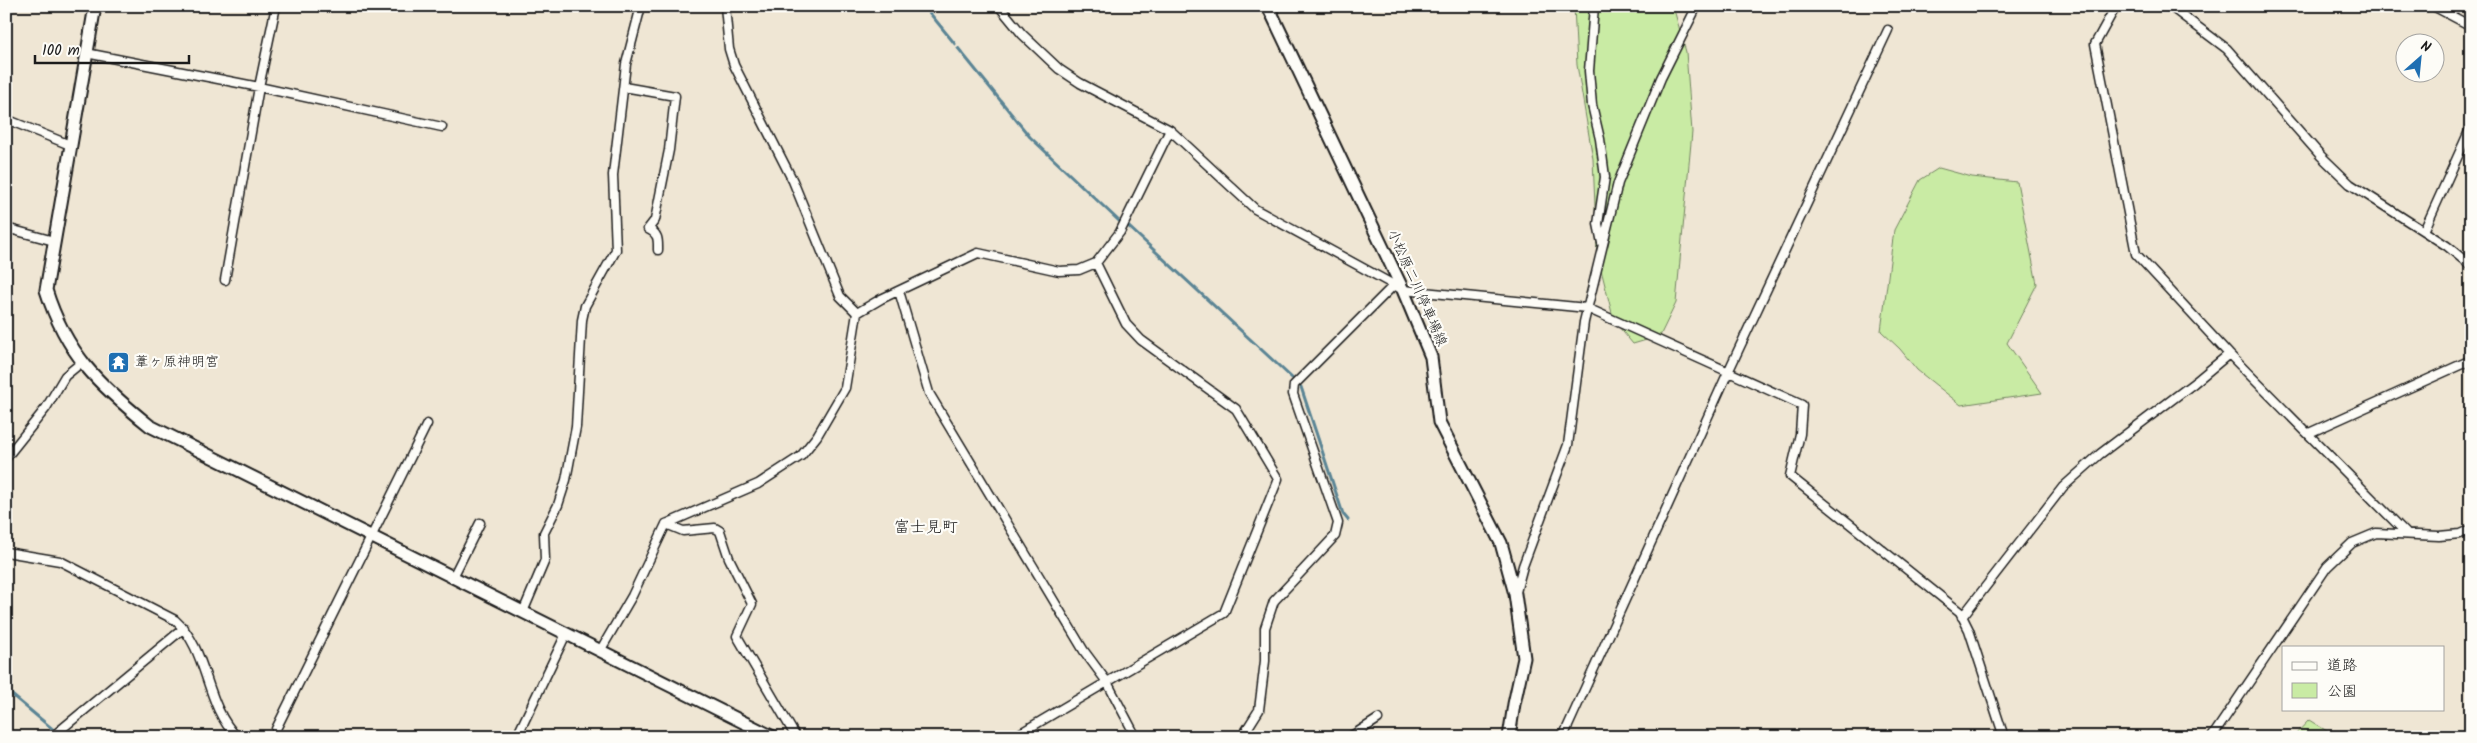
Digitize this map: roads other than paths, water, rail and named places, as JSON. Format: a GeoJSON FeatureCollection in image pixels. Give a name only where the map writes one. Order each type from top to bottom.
{"type":"FeatureCollection","features":[{"type":"Feature","properties":{"kind":"street"},"geometry":{"type":"LineString","coordinates":[[95,6],[46,290],[56,320],[82,362],[114,397],[150,426],[773,737]]}},
{"type":"Feature","properties":{"kind":"street"},"geometry":{"type":"LineString","coordinates":[[225,280],[259,87],[276,6]]}},
{"type":"Feature","properties":{"kind":"street"},"geometry":{"type":"LineString","coordinates":[[523,612],[545,560],[544,533],[558,505],[566,480],[576,427],[582,320],[585,306],[616,250],[613,175],[626,64],[641,6]]}},
{"type":"Feature","properties":{"kind":"street"},"geometry":{"type":"LineString","coordinates":[[725,6],[729,50],[734,65],[793,181],[840,296],[857,313]]}},
{"type":"Feature","properties":{"kind":"street"},"geometry":{"type":"LineString","coordinates":[[999,6],[1022,34],[1059,69],[1080,83],[1170,130],[1256,209],[1399,288],[1587,308],[1802,405],[1800,434],[1790,476],[1954,606],[1962,617],[2004,737]]}},
{"type":"Feature","properties":{"kind":"street","name":"小松原二川停車場線"},"geometry":{"type":"LineString","coordinates":[[1268,6],[1431,358],[1439,422],[1501,543],[1515,594],[1524,658],[1509,737]]}},
{"type":"Feature","properties":{"kind":"street"},"geometry":{"type":"LineString","coordinates":[[1594,6],[1589,72],[1592,105],[1600,139],[1605,177],[1598,224],[1603,245]]}},
{"type":"Feature","properties":{"kind":"street"},"geometry":{"type":"LineString","coordinates":[[1515,594],[1523,566],[1568,445],[1587,308],[1618,182],[1660,78],[1697,6]]}},
{"type":"Feature","properties":{"kind":"street"},"geometry":{"type":"LineString","coordinates":[[2116,6],[2095,44],[2136,254],[2229,354],[2406,532]]}},
{"type":"Feature","properties":{"kind":"street"},"geometry":{"type":"LineString","coordinates":[[2170,6],[2227,49],[2322,156],[2350,184],[2424,231],[2471,266]]}},
{"type":"Feature","properties":{"kind":"street"},"geometry":{"type":"LineString","coordinates":[[2433,6],[2471,26]]}},
{"type":"Feature","properties":{"kind":"street"},"geometry":{"type":"LineString","coordinates":[[1563,737],[1728,370],[1888,30]]}},
{"type":"Feature","properties":{"kind":"street"},"geometry":{"type":"LineString","coordinates":[[86,53],[259,87],[442,127]]}},
{"type":"Feature","properties":{"kind":"street"},"geometry":{"type":"LineString","coordinates":[[624,87],[675,96],[669,150],[654,220],[648,229],[655,232],[658,237],[658,250]]}},
{"type":"Feature","properties":{"kind":"street"},"geometry":{"type":"LineString","coordinates":[[6,119],[70,145]]}},
{"type":"Feature","properties":{"kind":"street"},"geometry":{"type":"LineString","coordinates":[[2424,231],[2471,127]]}},
{"type":"Feature","properties":{"kind":"street"},"geometry":{"type":"LineString","coordinates":[[857,313],[978,253],[1059,271],[1079,270],[1096,263],[1120,232],[1170,130]]}},
{"type":"Feature","properties":{"kind":"street"},"geometry":{"type":"LineString","coordinates":[[6,228],[54,241]]}},
{"type":"Feature","properties":{"kind":"street"},"geometry":{"type":"LineString","coordinates":[[1014,737],[1224,613],[1278,479],[1236,409],[1141,340],[1126,324],[1096,263]]}},
{"type":"Feature","properties":{"kind":"street"},"geometry":{"type":"LineString","coordinates":[[1242,737],[1259,710],[1265,661],[1265,628],[1274,601],[1335,536],[1338,524],[1293,394],[1294,385],[1399,288]]}},
{"type":"Feature","properties":{"kind":"street"},"geometry":{"type":"LineString","coordinates":[[900,291],[929,393],[1084,651],[1107,682],[1136,737]]}},
{"type":"Feature","properties":{"kind":"street"},"geometry":{"type":"LineString","coordinates":[[600,651],[632,596],[666,524],[758,484],[801,456],[817,436],[845,388],[857,313]]}},
{"type":"Feature","properties":{"kind":"street"},"geometry":{"type":"LineString","coordinates":[[1962,617],[2063,487],[2100,454],[2229,354]]}},
{"type":"Feature","properties":{"kind":"street"},"geometry":{"type":"LineString","coordinates":[[2309,433],[2471,360]]}},
{"type":"Feature","properties":{"kind":"street"},"geometry":{"type":"LineString","coordinates":[[6,458],[46,408],[65,376],[82,362]]}},
{"type":"Feature","properties":{"kind":"street"},"geometry":{"type":"LineString","coordinates":[[276,729],[427,424]]}},
{"type":"Feature","properties":{"kind":"street"},"geometry":{"type":"LineString","coordinates":[[453,577],[480,523]]}},
{"type":"Feature","properties":{"kind":"street"},"geometry":{"type":"LineString","coordinates":[[666,524],[683,531],[716,528],[720,531],[729,558],[752,604],[737,636],[796,737]]}},
{"type":"Feature","properties":{"kind":"street"},"geometry":{"type":"LineString","coordinates":[[2212,737],[2327,567],[2352,543],[2368,535],[2406,532],[2439,536],[2460,534],[2471,529]]}},
{"type":"Feature","properties":{"kind":"street"},"geometry":{"type":"LineString","coordinates":[[6,552],[60,561],[175,620],[184,628],[192,640],[215,706],[237,737]]}},
{"type":"Feature","properties":{"kind":"street"},"geometry":{"type":"LineString","coordinates":[[53,736],[184,628]]}},
{"type":"Feature","properties":{"kind":"street"},"geometry":{"type":"LineString","coordinates":[[520,737],[520,730],[566,634]]}},
{"type":"Feature","properties":{"kind":"street"},"geometry":{"type":"LineString","coordinates":[[1350,737],[1378,719]]}},
{"type":"Feature","properties":{"kind":"waterway"},"geometry":{"type":"LineString","coordinates":[[924,6],[955,44]]}},
{"type":"Feature","properties":{"kind":"waterway"},"geometry":{"type":"LineString","coordinates":[[958,48],[1030,137],[1119,221]]}},
{"type":"Feature","properties":{"kind":"waterway"},"geometry":{"type":"LineString","coordinates":[[1128,226],[1292,378]]}},
{"type":"Feature","properties":{"kind":"waterway"},"geometry":{"type":"LineString","coordinates":[[1301,387],[1343,514],[1348,520]]}},
{"type":"Feature","properties":{"kind":"waterway"},"geometry":{"type":"LineString","coordinates":[[6,690],[62,737]]}},
{"type":"Feature","properties":{"kind":"place","name":"葦ヶ原神明宮"},"geometry":{"type":"Point","coordinates":[119,362]}},
{"type":"Feature","properties":{"kind":"district","name":"富士見町"},"geometry":{"type":"Point","coordinates":[926,527]}}]}
